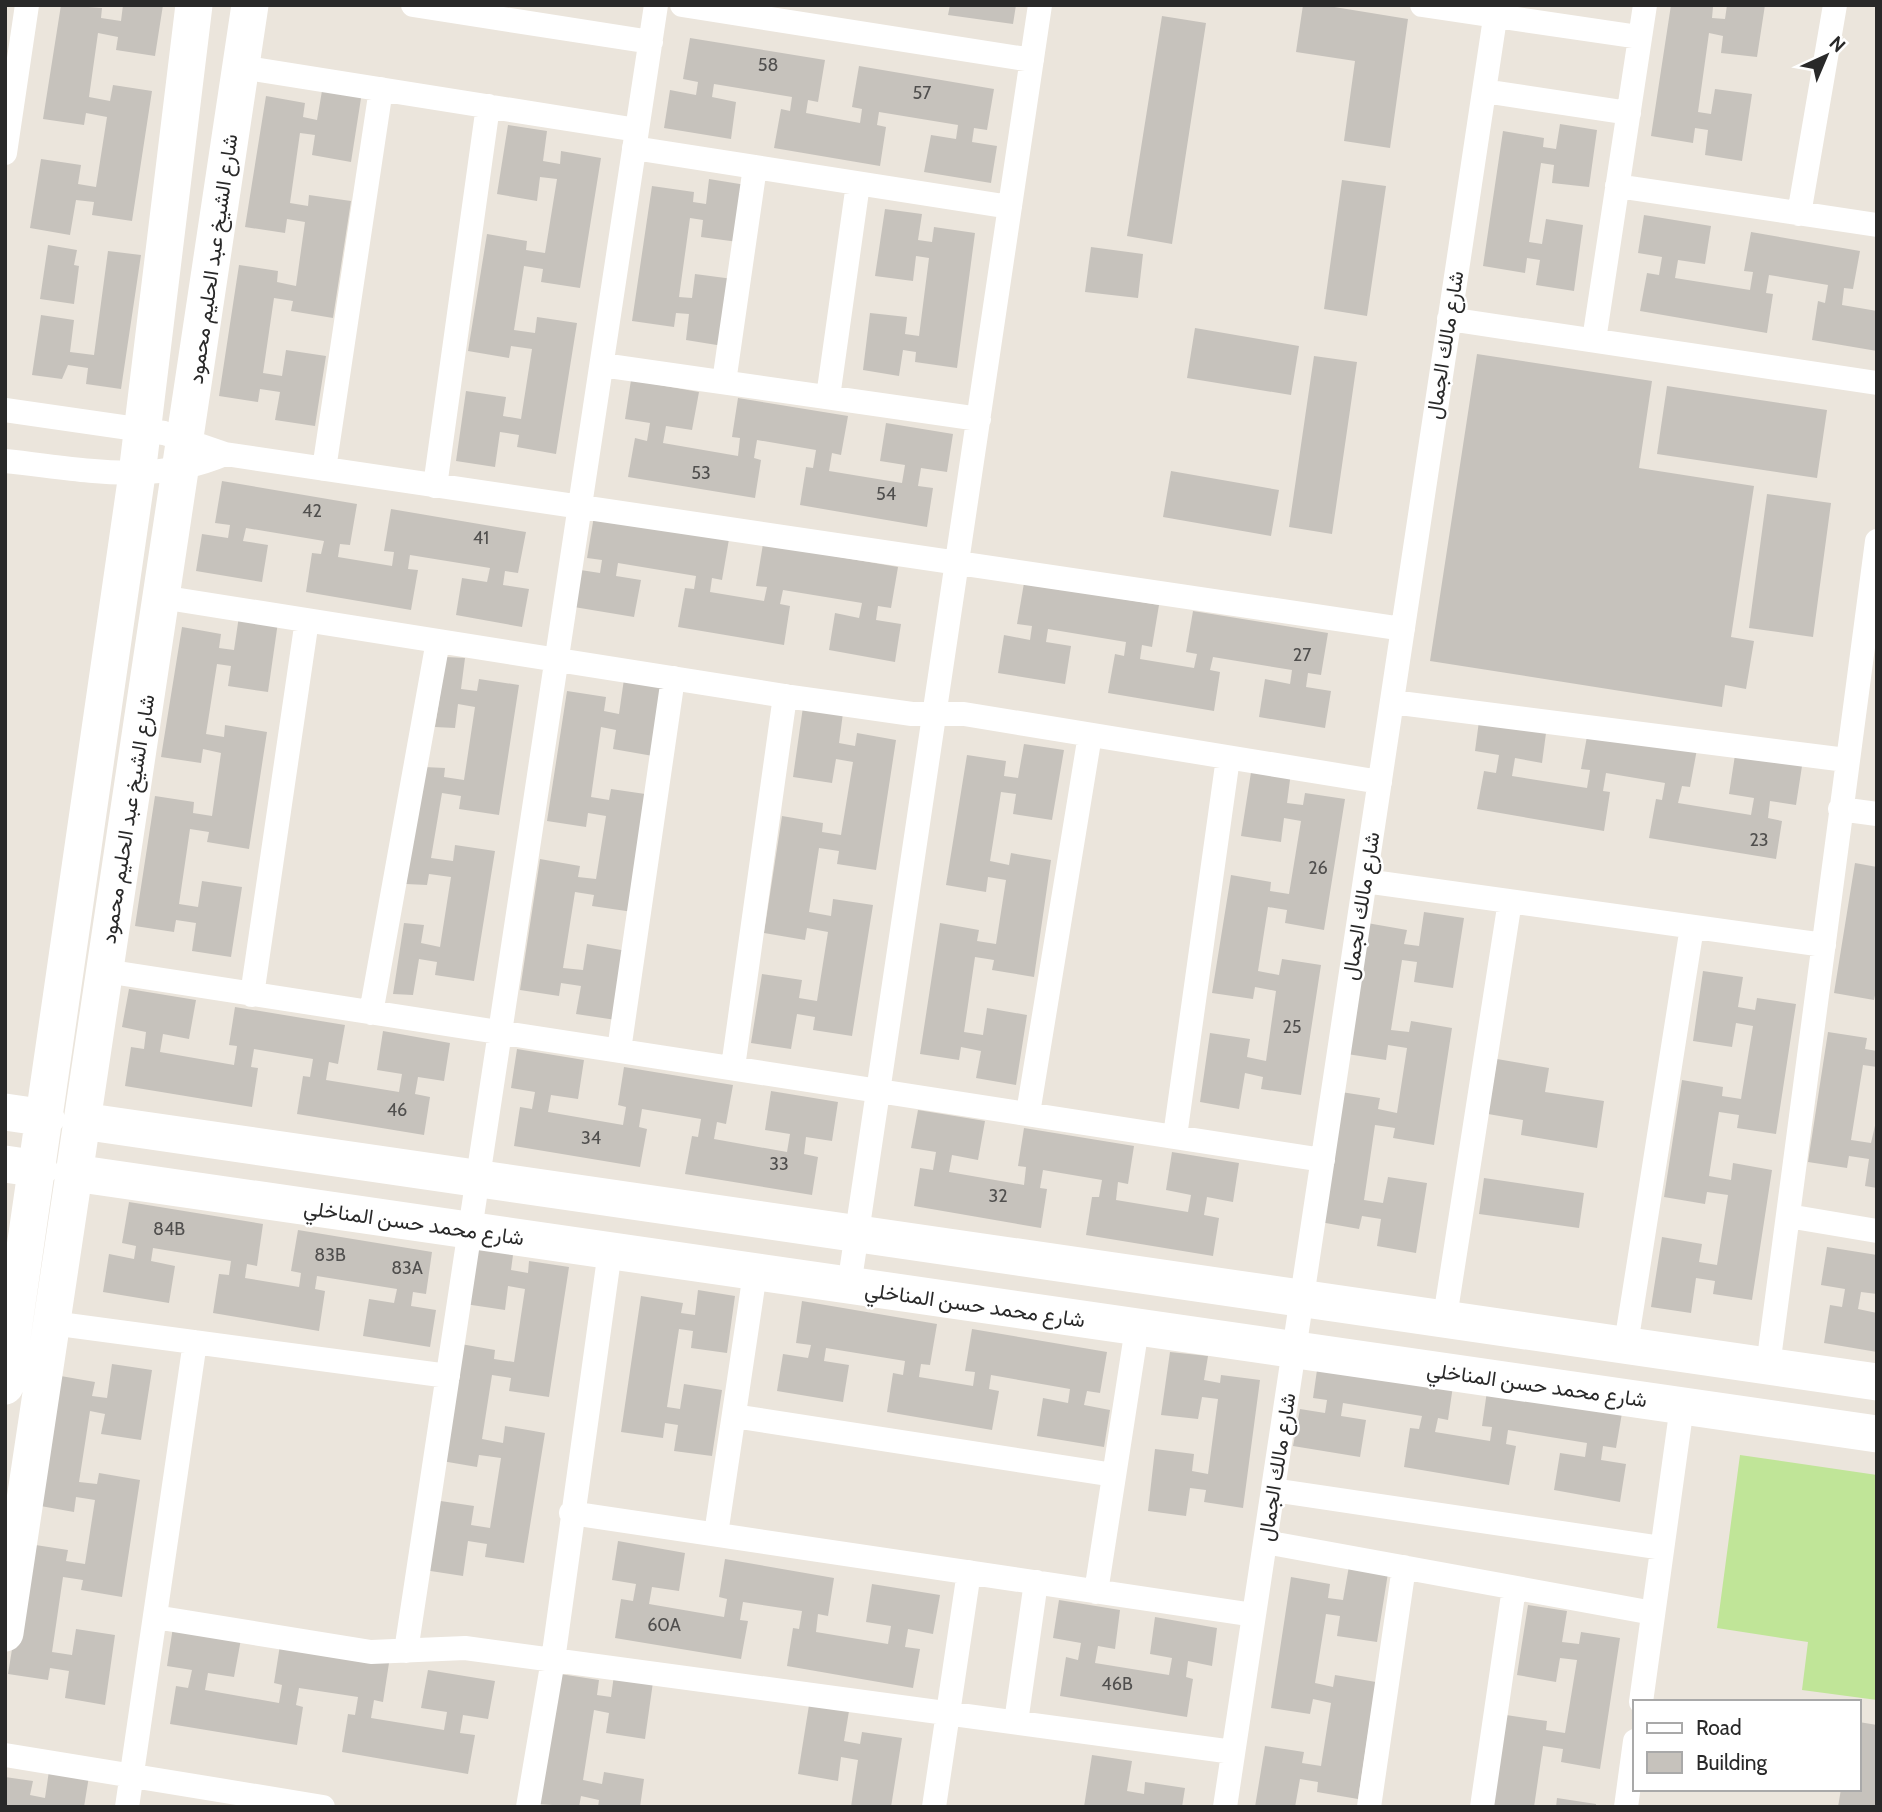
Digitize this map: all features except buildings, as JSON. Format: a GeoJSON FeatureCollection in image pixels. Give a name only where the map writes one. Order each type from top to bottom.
{"type":"FeatureCollection","features":[{"type":"Feature","properties":{"kind":"street"},"geometry":{"type":"LineString","coordinates":[[5,153],[26,5]]}},
{"type":"Feature","properties":{"kind":"street","name":"شارع الشيخ عبد الحليم محمود"},"geometry":{"type":"LineString","coordinates":[[5,1386],[22,1167],[46,1118],[143,430],[194,5]]}},
{"type":"Feature","properties":{"kind":"street","name":"شارع الشيخ عبد الحليم محمود"},"geometry":{"type":"LineString","coordinates":[[5,1633],[250,5]]}},
{"type":"Feature","properties":{"kind":"street"},"geometry":{"type":"LineString","coordinates":[[413,5],[650,42]]}},
{"type":"Feature","properties":{"kind":"street"},"geometry":{"type":"LineString","coordinates":[[406,1651],[656,5]]}},
{"type":"Feature","properties":{"kind":"street"},"geometry":{"type":"LineString","coordinates":[[682,5],[1032,60]]}},
{"type":"Feature","properties":{"kind":"street"},"geometry":{"type":"LineString","coordinates":[[849,1286],[1040,5]]}},
{"type":"Feature","properties":{"kind":"street"},"geometry":{"type":"LineString","coordinates":[[1422,5],[1496,11],[1639,37]]}},
{"type":"Feature","properties":{"kind":"street"},"geometry":{"type":"LineString","coordinates":[[1594,340],[1645,5]]}},
{"type":"Feature","properties":{"kind":"street"},"geometry":{"type":"LineString","coordinates":[[1799,214],[1835,5]]}},
{"type":"Feature","properties":{"kind":"street","name":"شارع مالك الجمال"},"geometry":{"type":"LineString","coordinates":[[1225,1807],[1496,11]]}},
{"type":"Feature","properties":{"kind":"street"},"geometry":{"type":"LineString","coordinates":[[241,67],[488,106],[755,167],[1010,207]]}},
{"type":"Feature","properties":{"kind":"street"},"geometry":{"type":"LineString","coordinates":[[324,469],[381,89]]}},
{"type":"Feature","properties":{"kind":"street"},"geometry":{"type":"LineString","coordinates":[[1484,91],[1629,113]]}},
{"type":"Feature","properties":{"kind":"street"},"geometry":{"type":"LineString","coordinates":[[435,486],[488,106]]}},
{"type":"Feature","properties":{"kind":"street"},"geometry":{"type":"LineString","coordinates":[[724,382],[755,167]]}},
{"type":"Feature","properties":{"kind":"street"},"geometry":{"type":"LineString","coordinates":[[828,397],[858,184]]}},
{"type":"Feature","properties":{"kind":"street"},"geometry":{"type":"LineString","coordinates":[[1617,186],[1877,225]]}},
{"type":"Feature","properties":{"kind":"street"},"geometry":{"type":"LineString","coordinates":[[1450,319],[1877,383]]}},
{"type":"Feature","properties":{"kind":"street"},"geometry":{"type":"LineString","coordinates":[[602,365],[978,419]]}},
{"type":"Feature","properties":{"kind":"street"},"geometry":{"type":"LineString","coordinates":[[5,410],[143,430],[183,455]]}},
{"type":"Feature","properties":{"kind":"street"},"geometry":{"type":"LineString","coordinates":[[5,461],[137,474],[183,455],[225,454],[1402,629]]}},
{"type":"Feature","properties":{"kind":"street"},"geometry":{"type":"LineString","coordinates":[[1768,1366],[1877,541]]}},
{"type":"Feature","properties":{"kind":"street"},"geometry":{"type":"LineString","coordinates":[[161,597],[785,696],[934,715],[964,714],[1380,782]]}},
{"type":"Feature","properties":{"kind":"street"},"geometry":{"type":"LineString","coordinates":[[252,995],[307,620]]}},
{"type":"Feature","properties":{"kind":"street"},"geometry":{"type":"LineString","coordinates":[[371,1013],[438,641]]}},
{"type":"Feature","properties":{"kind":"street"},"geometry":{"type":"LineString","coordinates":[[619,1050],[673,678]]}},
{"type":"Feature","properties":{"kind":"street"},"geometry":{"type":"LineString","coordinates":[[733,1067],[785,696]]}},
{"type":"Feature","properties":{"kind":"street"},"geometry":{"type":"LineString","coordinates":[[1392,702],[1846,760]]}},
{"type":"Feature","properties":{"kind":"street"},"geometry":{"type":"LineString","coordinates":[[1028,1113],[1090,735]]}},
{"type":"Feature","properties":{"kind":"street"},"geometry":{"type":"LineString","coordinates":[[1175,1136],[1228,758]]}},
{"type":"Feature","properties":{"kind":"street"},"geometry":{"type":"LineString","coordinates":[[1840,809],[1877,814]]}},
{"type":"Feature","properties":{"kind":"street"},"geometry":{"type":"LineString","coordinates":[[1365,881],[1824,945]]}},
{"type":"Feature","properties":{"kind":"street"},"geometry":{"type":"LineString","coordinates":[[1445,1317],[1510,901]]}},
{"type":"Feature","properties":{"kind":"street"},"geometry":{"type":"LineString","coordinates":[[1626,1344],[1692,926]]}},
{"type":"Feature","properties":{"kind":"street"},"geometry":{"type":"LineString","coordinates":[[105,971],[1323,1160]]}},
{"type":"Feature","properties":{"kind":"street"},"geometry":{"type":"LineString","coordinates":[[5,1112],[46,1118]]}},
{"type":"Feature","properties":{"kind":"street"},"geometry":{"type":"LineString","coordinates":[[82,1121],[1445,1317],[1877,1382]]}},
{"type":"Feature","properties":{"kind":"street","name":"شارع محمد حسن المناخلي"},"geometry":{"type":"LineString","coordinates":[[74,1173],[1877,1434]]}},
{"type":"Feature","properties":{"kind":"street"},"geometry":{"type":"LineString","coordinates":[[1788,1216],[1877,1231]]}},
{"type":"Feature","properties":{"kind":"street"},"geometry":{"type":"LineString","coordinates":[[528,1807],[553,1660],[571,1513],[610,1251]]}},
{"type":"Feature","properties":{"kind":"street"},"geometry":{"type":"LineString","coordinates":[[716,1534],[755,1273]]}},
{"type":"Feature","properties":{"kind":"street"},"geometry":{"type":"LineString","coordinates":[[52,1323],[448,1376]]}},
{"type":"Feature","properties":{"kind":"street"},"geometry":{"type":"LineString","coordinates":[[1096,1592],[1137,1328]]}},
{"type":"Feature","properties":{"kind":"street"},"geometry":{"type":"LineString","coordinates":[[127,1807],[195,1342]]}},
{"type":"Feature","properties":{"kind":"street"},"geometry":{"type":"LineString","coordinates":[[1641,1700],[1682,1406]]}},
{"type":"Feature","properties":{"kind":"street"},"geometry":{"type":"LineString","coordinates":[[734,1416],[1114,1475]]}},
{"type":"Feature","properties":{"kind":"street"},"geometry":{"type":"LineString","coordinates":[[1273,1490],[1662,1548]]}},
{"type":"Feature","properties":{"kind":"street"},"geometry":{"type":"LineString","coordinates":[[571,1513],[1254,1615]]}},
{"type":"Feature","properties":{"kind":"street"},"geometry":{"type":"LineString","coordinates":[[1265,1542],[1653,1613]]}},
{"type":"Feature","properties":{"kind":"street"},"geometry":{"type":"LineString","coordinates":[[1369,1807],[1404,1567]]}},
{"type":"Feature","properties":{"kind":"street"},"geometry":{"type":"LineString","coordinates":[[933,1807],[969,1572]]}},
{"type":"Feature","properties":{"kind":"street"},"geometry":{"type":"LineString","coordinates":[[1016,1722],[1036,1583]]}},
{"type":"Feature","properties":{"kind":"street"},"geometry":{"type":"LineString","coordinates":[[1482,1807],[1514,1588]]}},
{"type":"Feature","properties":{"kind":"street"},"geometry":{"type":"LineString","coordinates":[[155,1617],[371,1652],[450,1647],[1233,1752]]}},
{"type":"Feature","properties":{"kind":"street"},"geometry":{"type":"LineString","coordinates":[[5,1755],[323,1807]]}},
{"type":"Feature","properties":{"kind":"street"},"geometry":{"type":"LineString","coordinates":[[1626,1807],[1633,1756]]}},
{"type":"Feature","properties":{"kind":"green space"},"geometry":{"type":"Polygon","coordinates":[[[1740,1455],[1877,1475],[1877,1700],[1802,1690],[1808,1642],[1717,1628],[1740,1455]]]}}]}
